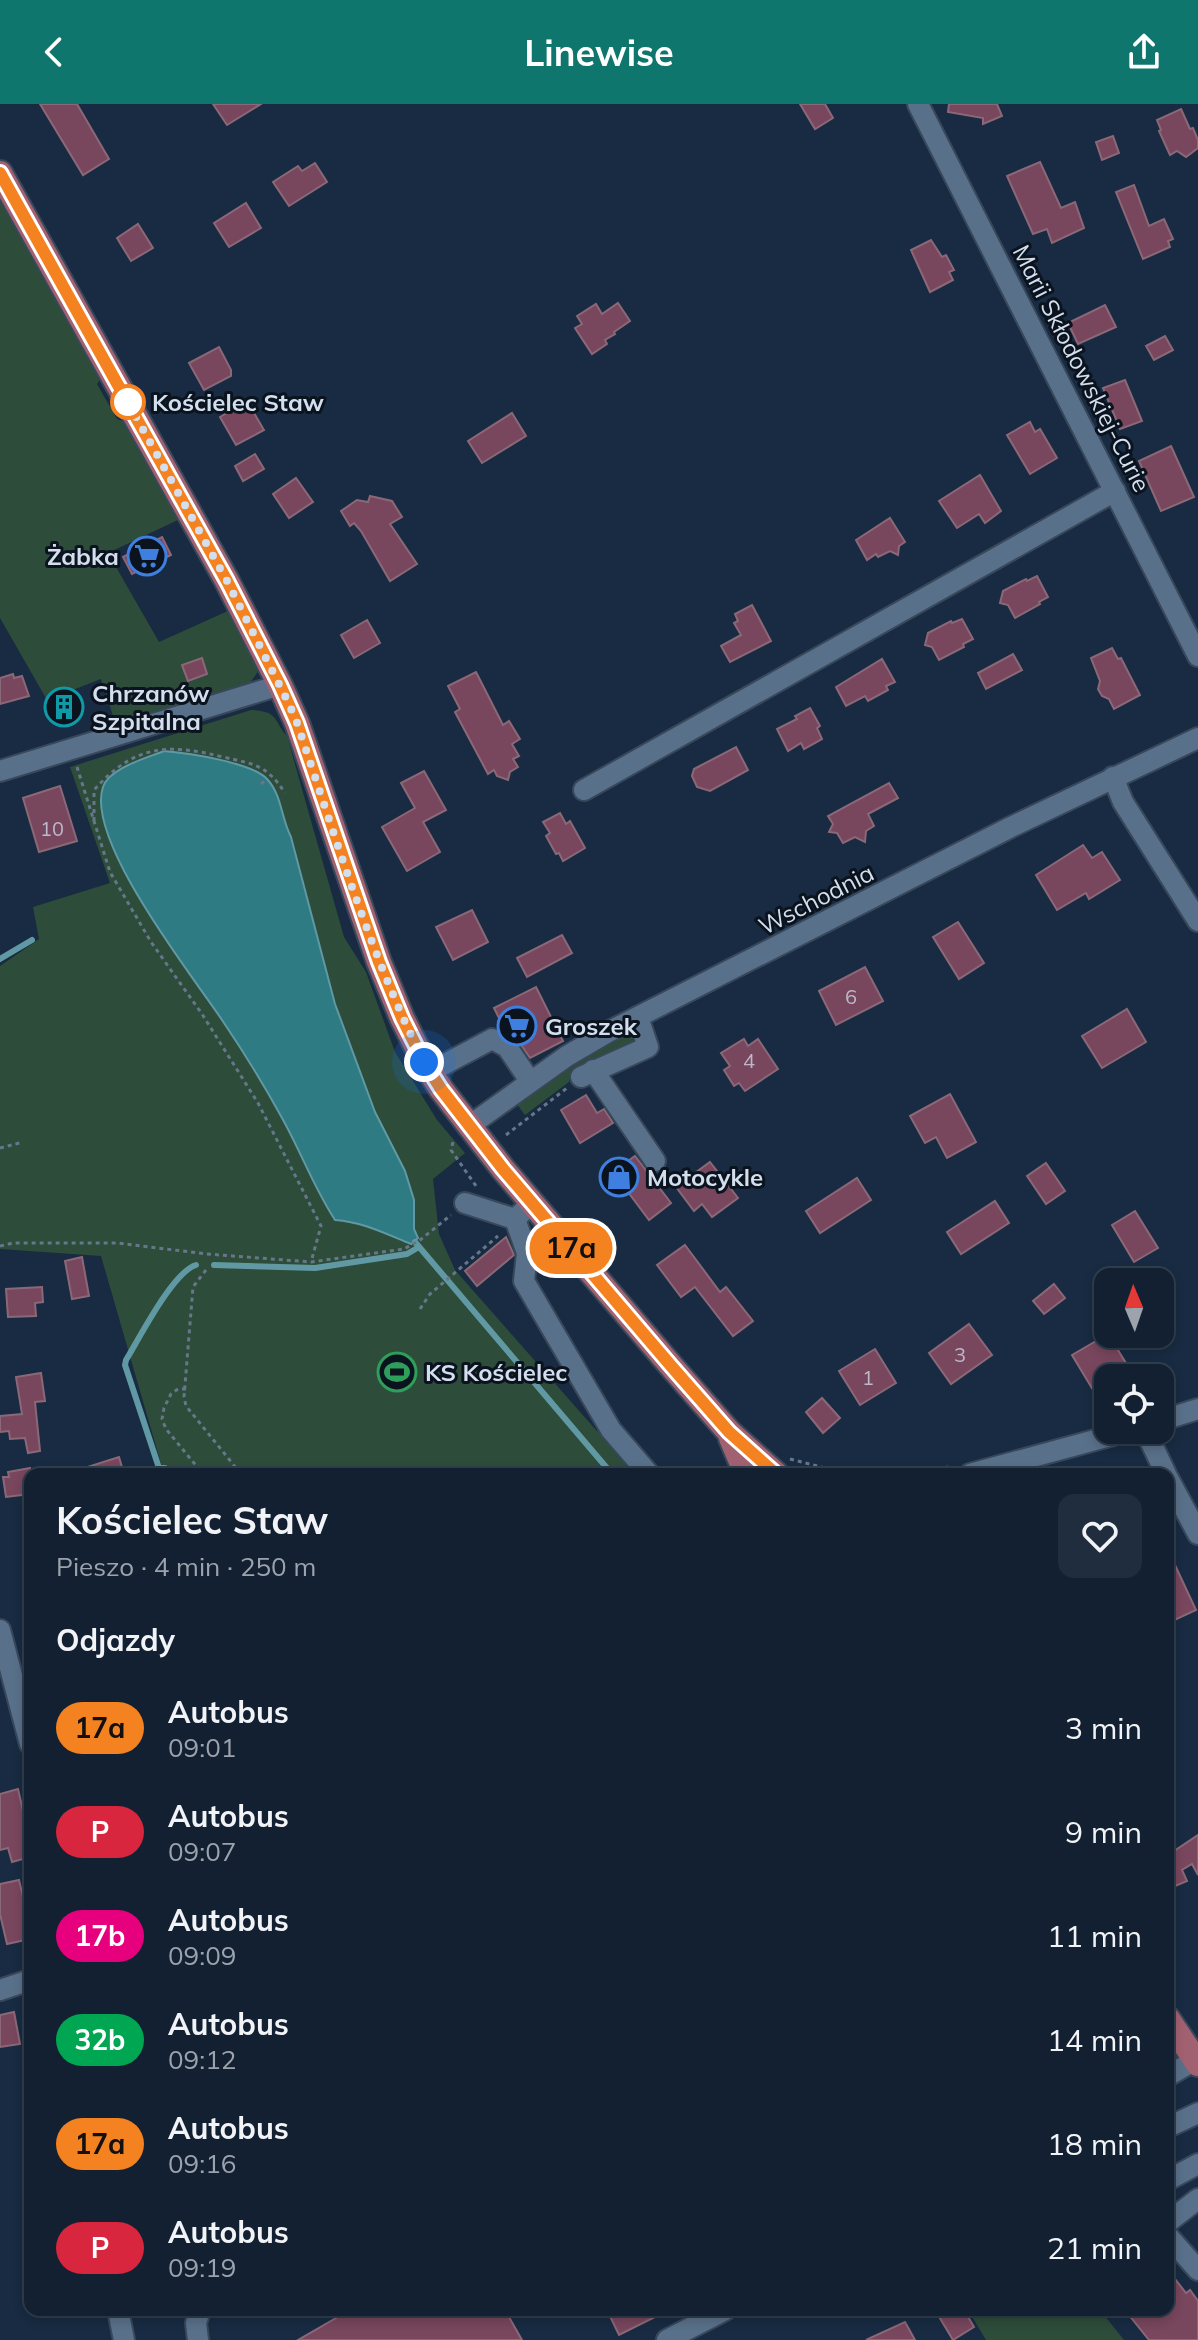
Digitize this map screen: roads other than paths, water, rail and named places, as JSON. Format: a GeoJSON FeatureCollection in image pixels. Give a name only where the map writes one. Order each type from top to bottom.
{"type":"FeatureCollection","features":[{"type":"Feature","properties":{"kind":"main road"},"geometry":{"type":"LineString","coordinates":[[0,173],[227,581],[280,685],[297,723],[357,903],[390,990],[424,1062],[524,1211],[729,1432],[779,1466]]}},
{"type":"Feature","properties":{"kind":"main road"},"geometry":{"type":"LineString","coordinates":[[729,1432],[745,1468]]}},
{"type":"Feature","properties":{"kind":"main road"},"geometry":{"type":"LineString","coordinates":[[1174,2028],[1197,2062]]}},
{"type":"Feature","properties":{"kind":"street","name":"Marii Skłodowskiej-Curie"},"geometry":{"type":"LineString","coordinates":[[918,104],[1198,656]]}},
{"type":"Feature","properties":{"kind":"street"},"geometry":{"type":"LineString","coordinates":[[584,790],[1115,491]]}},
{"type":"Feature","properties":{"kind":"street"},"geometry":{"type":"LineString","coordinates":[[0,771],[280,685]]}},
{"type":"Feature","properties":{"kind":"street","name":"Wschodnia"},"geometry":{"type":"LineString","coordinates":[[469,1126],[567,1056],[638,1017],[1011,827],[1198,738]]}},
{"type":"Feature","properties":{"kind":"street"},"geometry":{"type":"LineString","coordinates":[[1113,777],[1123,802],[1198,921]]}},
{"type":"Feature","properties":{"kind":"street"},"geometry":{"type":"LineString","coordinates":[[638,1017],[648,1047],[579,1079],[655,1161]]}},
{"type":"Feature","properties":{"kind":"street"},"geometry":{"type":"LineString","coordinates":[[443,1065],[492,1039],[507,1047],[530,1081]]}},
{"type":"Feature","properties":{"kind":"street"},"geometry":{"type":"LineString","coordinates":[[465,1203],[524,1211],[527,1253],[524,1281],[611,1430],[644,1468]]}},
{"type":"Feature","properties":{"kind":"street"},"geometry":{"type":"LineString","coordinates":[[1174,1417],[1198,1409]]}},
{"type":"Feature","properties":{"kind":"street"},"geometry":{"type":"LineString","coordinates":[[992,1468],[1094,1440]]}},
{"type":"Feature","properties":{"kind":"street"},"geometry":{"type":"LineString","coordinates":[[1152,1444],[1163,1468]]}},
{"type":"Feature","properties":{"kind":"street"},"geometry":{"type":"LineString","coordinates":[[1174,1489],[1198,1534]]}},
{"type":"Feature","properties":{"kind":"street"},"geometry":{"type":"LineString","coordinates":[[0,1630],[24,1721]]}},
{"type":"Feature","properties":{"kind":"street"},"geometry":{"type":"LineString","coordinates":[[0,1990],[24,1982]]}},
{"type":"Feature","properties":{"kind":"street"},"geometry":{"type":"LineString","coordinates":[[1174,2073],[1197,2062]]}},
{"type":"Feature","properties":{"kind":"street"},"geometry":{"type":"LineString","coordinates":[[1174,2124],[1198,2113]]}},
{"type":"Feature","properties":{"kind":"street"},"geometry":{"type":"LineString","coordinates":[[1174,2177],[1198,2164]]}},
{"type":"Feature","properties":{"kind":"street"},"geometry":{"type":"LineString","coordinates":[[1174,2217],[1198,2199]]}},
{"type":"Feature","properties":{"kind":"street"},"geometry":{"type":"LineString","coordinates":[[1174,2243],[1198,2270]]}},
{"type":"Feature","properties":{"kind":"street"},"geometry":{"type":"LineString","coordinates":[[119,2316],[124,2340]]}},
{"type":"Feature","properties":{"kind":"street"},"geometry":{"type":"LineString","coordinates":[[198,2316],[198,2340]]}},
{"type":"Feature","properties":{"kind":"street"},"geometry":{"type":"LineString","coordinates":[[667,2340],[713,2316]]}},
{"type":"Feature","properties":{"kind":"waterway"},"geometry":{"type":"LineString","coordinates":[[0,959],[32,940]]}},
{"type":"Feature","properties":{"kind":"waterway"},"geometry":{"type":"LineString","coordinates":[[415,1242],[607,1468]]}},
{"type":"Feature","properties":{"kind":"waterway"},"geometry":{"type":"LineString","coordinates":[[214,1265],[315,1268],[407,1254],[419,1247]]}},
{"type":"Feature","properties":{"kind":"waterway"},"geometry":{"type":"LineString","coordinates":[[159,1468],[125,1365],[167,1292],[187,1270],[196,1265]]}},
{"type":"Feature","properties":{"kind":"waterway"},"geometry":{"type":"LineString","coordinates":[[160,1468],[165,1468]]}},
{"type":"Feature","properties":{"kind":"place","name":"Kościelec Staw"},"geometry":{"type":"Point","coordinates":[128,402]}},
{"type":"Feature","properties":{"kind":"place","name":"Żabka"},"geometry":{"type":"Point","coordinates":[147,556]}},
{"type":"Feature","properties":{"kind":"place","name":"Chrzanów Szpitalna"},"geometry":{"type":"Point","coordinates":[64,707]}},
{"type":"Feature","properties":{"kind":"place","name":"Groszek"},"geometry":{"type":"Point","coordinates":[517,1026]}},
{"type":"Feature","properties":{"kind":"place","name":"Motocykle"},"geometry":{"type":"Point","coordinates":[619,1177]}},
{"type":"Feature","properties":{"kind":"place","name":"KS Kościelec"},"geometry":{"type":"Point","coordinates":[397,1372]}}]}
